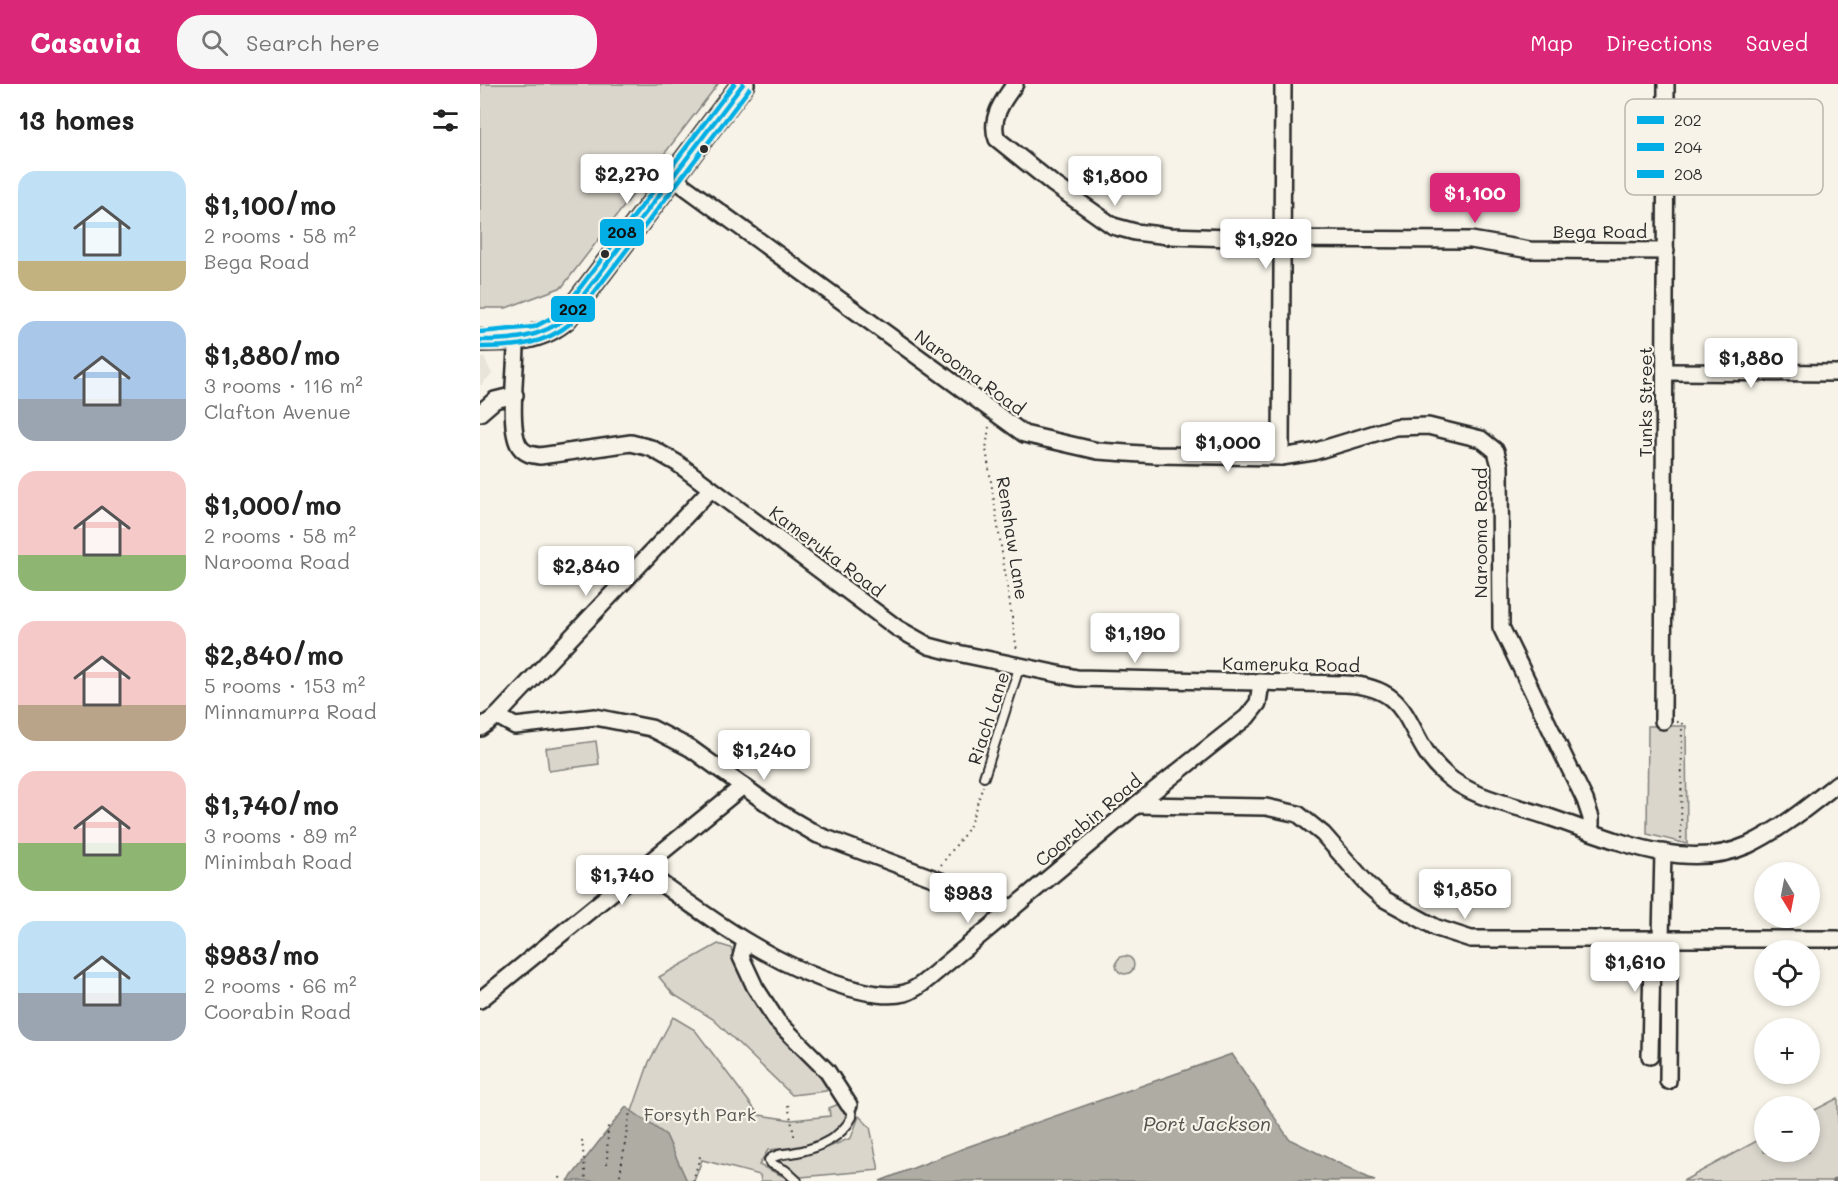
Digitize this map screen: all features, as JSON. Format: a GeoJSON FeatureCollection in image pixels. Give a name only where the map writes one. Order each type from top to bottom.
{"type":"FeatureCollection","features":[{"type":"Feature","properties":{"kind":"street"},"geometry":{"type":"LineString","coordinates":[[480,340],[516,339],[548,331],[566,318],[743,84]]}},
{"type":"Feature","properties":{"kind":"street","name":"Bega Road"},"geometry":{"type":"LineString","coordinates":[[1015,84],[994,121],[993,129],[997,139],[1052,183],[1113,226],[1135,232],[1169,236],[1471,240],[1530,250],[1666,251]]}},
{"type":"Feature","properties":{"kind":"street"},"geometry":{"type":"LineString","coordinates":[[1281,457],[1283,84]]}},
{"type":"Feature","properties":{"kind":"street","name":"Narooma Road"},"geometry":{"type":"LineString","coordinates":[[673,178],[1024,434],[1098,451],[1156,456],[1281,457],[1313,452],[1360,436],[1411,425],[1473,435],[1492,447],[1498,455],[1500,466],[1501,627],[1585,800],[1591,818],[1590,831]]}},
{"type":"Feature","properties":{"kind":"street","name":"Tunks Street"},"geometry":{"type":"LineString","coordinates":[[1663,721],[1666,195]]}},
{"type":"Feature","properties":{"kind":"street","name":"Kameruka Road"},"geometry":{"type":"LineString","coordinates":[[516,339],[513,430],[520,448],[526,453],[540,456],[618,444],[640,444],[663,454],[915,639],[948,651],[1019,668],[1093,680],[1345,684],[1376,688],[1397,702],[1437,767],[1458,785],[1590,831],[1681,856],[1712,855],[1746,846],[1777,828],[1838,783]]}},
{"type":"Feature","properties":{"kind":"street"},"geometry":{"type":"LineString","coordinates":[[1665,372],[1838,374]]}},
{"type":"Feature","properties":{"kind":"street"},"geometry":{"type":"LineString","coordinates":[[480,413],[495,400],[515,395]]}},
{"type":"Feature","properties":{"kind":"street"},"geometry":{"type":"LineString","coordinates":[[480,728],[497,716],[711,489]]}},
{"type":"Feature","properties":{"kind":"street","name":"Coorabin Road"},"geometry":{"type":"LineString","coordinates":[[641,869],[745,942],[783,963],[832,982],[870,993],[897,994],[922,984],[1136,805],[1252,713],[1258,703],[1261,683]]}},
{"type":"Feature","properties":{"kind":"street"},"geometry":{"type":"LineString","coordinates":[[497,716],[515,726],[595,717],[651,728],[690,748],[782,814],[818,835],[1013,908]]}},
{"type":"Feature","properties":{"kind":"street"},"geometry":{"type":"LineString","coordinates":[[480,1000],[743,786]]}},
{"type":"Feature","properties":{"kind":"street"},"geometry":{"type":"LineString","coordinates":[[1136,805],[1266,807],[1298,813],[1323,834],[1368,885],[1384,899],[1420,920],[1454,935],[1490,940],[1838,939]]}},
{"type":"Feature","properties":{"kind":"street"},"geometry":{"type":"LineString","coordinates":[[1662,852],[1661,938],[1669,962],[1668,1081]]}},
{"type":"Feature","properties":{"kind":"street"},"geometry":{"type":"LineString","coordinates":[[1650,1056],[1652,960],[1661,938]]}},
{"type":"Feature","properties":{"kind":"street"},"geometry":{"type":"LineString","coordinates":[[745,942],[741,957],[755,987],[777,1021],[827,1071],[849,1105]]}},
{"type":"Feature","properties":{"kind":"lane","name":"Riach Lane"},"geometry":{"type":"LineString","coordinates":[[984,777],[1019,668]]}},
{"type":"Feature","properties":{"kind":"lane"},"geometry":{"type":"LineString","coordinates":[[797,1181],[785,1170],[770,1163],[769,1160],[819,1147],[836,1137],[852,1117],[849,1105]]}},
{"type":"Feature","properties":{"kind":"path","name":"Renshaw Lane"},"geometry":{"type":"LineString","coordinates":[[991,412],[986,449],[1019,668]]}},
{"type":"Feature","properties":{"kind":"path"},"geometry":{"type":"LineString","coordinates":[[1663,721],[1682,722],[1681,844]]}},
{"type":"Feature","properties":{"kind":"path"},"geometry":{"type":"LineString","coordinates":[[932,876],[969,828],[984,777]]}},
{"type":"Feature","properties":{"kind":"path"},"geometry":{"type":"LineString","coordinates":[[788,1105],[795,1138],[795,1152]]}},
{"type":"Feature","properties":{"kind":"path"},"geometry":{"type":"LineString","coordinates":[[619,1181],[630,1111]]}},
{"type":"Feature","properties":{"kind":"path"},"geometry":{"type":"LineString","coordinates":[[607,1164],[608,1123]]}},
{"type":"Feature","properties":{"kind":"path"},"geometry":{"type":"LineString","coordinates":[[582,1140],[586,1181]]}},
{"type":"Feature","properties":{"kind":"path"},"geometry":{"type":"LineString","coordinates":[[693,1181],[701,1153]]}},
{"type":"Feature","properties":{"kind":"path"},"geometry":{"type":"LineString","coordinates":[[560,1177],[561,1181]]}},
{"type":"Feature","properties":{"kind":"shaded area"},"geometry":{"type":"Polygon","coordinates":[[[480,357],[484,357],[492,374],[480,386],[480,357]]]}},
{"type":"Feature","properties":{"kind":"green space"},"geometry":{"type":"Polygon","coordinates":[[[480,84],[718,84],[562,287],[506,308],[480,308],[480,84]]]}},
{"type":"Feature","properties":{"kind":"green space"},"geometry":{"type":"Polygon","coordinates":[[[1648,726],[1686,726],[1687,844],[1647,834],[1648,726]]]}},
{"type":"Feature","properties":{"kind":"green space"},"geometry":{"type":"Polygon","coordinates":[[[596,741],[599,764],[549,771],[546,748],[596,741]]]}},
{"type":"Feature","properties":{"kind":"green space"},"geometry":{"type":"Polygon","coordinates":[[[718,944],[731,948],[740,973],[758,1007],[787,1044],[829,1083],[826,1091],[792,1095],[713,1019],[673,994],[659,977],[718,944]]]}},
{"type":"Feature","properties":{"kind":"green space"},"geometry":{"type":"Polygon","coordinates":[[[1121,956],[1129,956],[1134,961],[1132,972],[1121,974],[1116,969],[1116,961],[1121,956]]]}},
{"type":"Feature","properties":{"kind":"green space","name":"Forsyth Park"},"geometry":{"type":"Polygon","coordinates":[[[673,1017],[695,1030],[759,1115],[792,1120],[830,1116],[829,1108],[839,1104],[846,1113],[842,1123],[836,1132],[826,1138],[802,1146],[768,1150],[759,1165],[787,1178],[785,1181],[761,1181],[760,1175],[702,1160],[694,1181],[683,1181],[631,1114],[649,1062],[673,1017]]]}},
{"type":"Feature","properties":{"kind":"green space"},"geometry":{"type":"Polygon","coordinates":[[[1838,1098],[1838,1181],[1683,1181],[1754,1142],[1754,1162],[1820,1162],[1820,1107],[1838,1098]]]}},
{"type":"Feature","properties":{"kind":"green space"},"geometry":{"type":"Polygon","coordinates":[[[859,1116],[870,1127],[879,1170],[801,1177],[779,1162],[780,1156],[815,1153],[851,1138],[859,1116]]]}},
{"type":"Feature","properties":{"kind":"water","name":"Port Jackson"},"geometry":{"type":"Polygon","coordinates":[[[1232,1054],[1289,1139],[1375,1181],[880,1181],[967,1147],[1232,1054]]]}},
{"type":"Feature","properties":{"kind":"water"},"geometry":{"type":"Polygon","coordinates":[[[626,1107],[666,1135],[687,1181],[568,1181],[626,1107]]]}},
{"type":"Feature","properties":{"kind":"waterway"},"geometry":{"type":"LineString","coordinates":[[1834,1181],[1838,1179]]}},
{"type":"Feature","properties":{"kind":"transit line","name":"208"},"geometry":{"type":"LineString","coordinates":[[480,332],[534,327],[561,313],[734,84]]}},
{"type":"Feature","properties":{"kind":"transit line","name":"202"},"geometry":{"type":"LineString","coordinates":[[480,340],[536,334],[566,318],[743,84]]}},
{"type":"Feature","properties":{"kind":"transit line","name":"204"},"geometry":{"type":"LineString","coordinates":[[480,347],[528,343],[550,336],[571,323],[749,89]]}}]}
